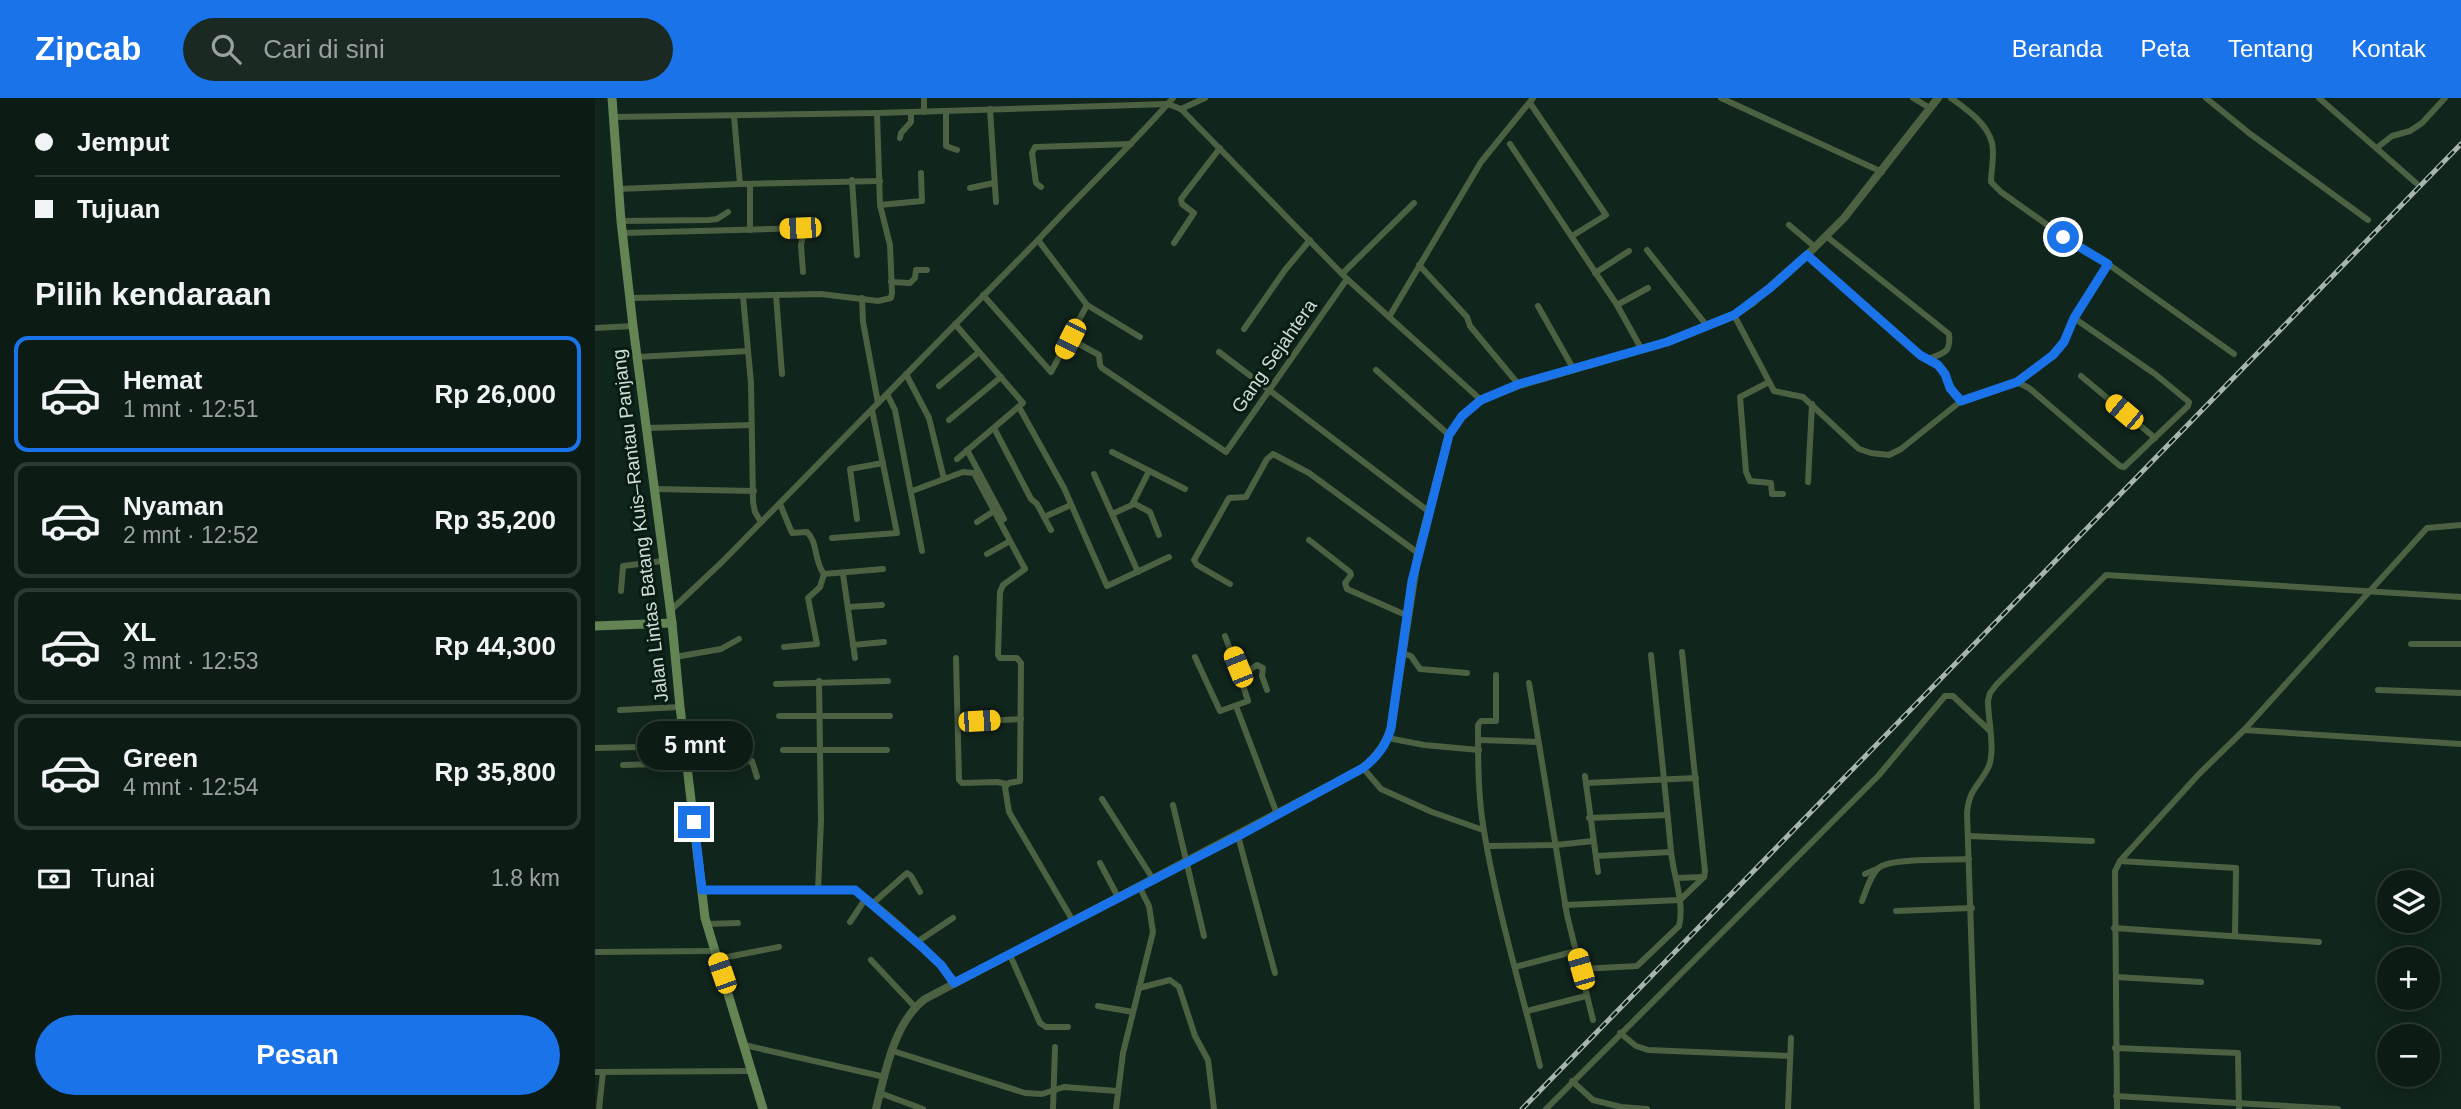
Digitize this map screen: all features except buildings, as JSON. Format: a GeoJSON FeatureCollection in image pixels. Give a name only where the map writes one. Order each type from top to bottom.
{"type":"FeatureCollection","features":[{"type":"Feature","properties":{"kind":"main road","name":"Jalan Lintas Batang Kuis–Rantau Panjang"},"geometry":{"type":"LineString","coordinates":[[612,98],[621,221],[633,326],[672,623],[686,764],[707,925],[763,1109]]}},
{"type":"Feature","properties":{"kind":"main road"},"geometry":{"type":"LineString","coordinates":[[595,626],[672,623]]}},
{"type":"Feature","properties":{"kind":"street"},"geometry":{"type":"LineString","coordinates":[[924,98],[924,112]]}},
{"type":"Feature","properties":{"kind":"street"},"geometry":{"type":"LineString","coordinates":[[1181,109],[1205,98]]}},
{"type":"Feature","properties":{"kind":"street"},"geometry":{"type":"LineString","coordinates":[[1721,98],[1882,172]]}},
{"type":"Feature","properties":{"kind":"street"},"geometry":{"type":"LineString","coordinates":[[1913,98],[1930,108]]}},
{"type":"Feature","properties":{"kind":"street"},"geometry":{"type":"LineString","coordinates":[[876,1109],[904,1021],[915,1007],[954,983],[1238,836],[1363,768],[1374,759],[1388,738],[1418,553],[1428,511],[1449,435],[1462,416],[1481,400],[1519,384],[1692,334],[1734,315],[1761,296],[1843,218],[1938,98]]}},
{"type":"Feature","properties":{"kind":"street"},"geometry":{"type":"LineString","coordinates":[[1951,98],[1975,116],[1989,136],[1993,151],[1991,182],[1996,188],[2234,354]]}},
{"type":"Feature","properties":{"kind":"street"},"geometry":{"type":"LineString","coordinates":[[2206,98],[2368,220]]}},
{"type":"Feature","properties":{"kind":"street"},"geometry":{"type":"LineString","coordinates":[[2319,98],[2416,183]]}},
{"type":"Feature","properties":{"kind":"street"},"geometry":{"type":"LineString","coordinates":[[2378,148],[2395,134],[2406,132],[2421,123],[2442,99]]}},
{"type":"Feature","properties":{"kind":"street"},"geometry":{"type":"LineString","coordinates":[[614,117],[924,112],[1171,101],[1345,276],[1481,400]]}},
{"type":"Feature","properties":{"kind":"street"},"geometry":{"type":"LineString","coordinates":[[670,611],[780,504],[1171,101]]}},
{"type":"Feature","properties":{"kind":"street"},"geometry":{"type":"LineString","coordinates":[[1389,317],[1481,162],[1532,101],[1605,215],[1572,236]]}},
{"type":"Feature","properties":{"kind":"street"},"geometry":{"type":"LineString","coordinates":[[990,109],[996,202]]}},
{"type":"Feature","properties":{"kind":"street"},"geometry":{"type":"LineString","coordinates":[[946,111],[946,146],[957,150]]}},
{"type":"Feature","properties":{"kind":"street"},"geometry":{"type":"LineString","coordinates":[[900,138],[911,122],[911,112]]}},
{"type":"Feature","properties":{"kind":"street"},"geometry":{"type":"LineString","coordinates":[[630,298],[828,294],[878,301],[891,298],[890,245],[880,205],[877,113]]}},
{"type":"Feature","properties":{"kind":"street"},"geometry":{"type":"LineString","coordinates":[[734,116],[740,184]]}},
{"type":"Feature","properties":{"kind":"street"},"geometry":{"type":"LineString","coordinates":[[1041,187],[1036,183],[1032,153],[1035,148],[1131,144]]}},
{"type":"Feature","properties":{"kind":"street"},"geometry":{"type":"LineString","coordinates":[[1510,144],[1617,305],[1642,349]]}},
{"type":"Feature","properties":{"kind":"street"},"geometry":{"type":"LineString","coordinates":[[1174,243],[1194,213],[1182,204],[1181,199],[1220,148]]}},
{"type":"Feature","properties":{"kind":"street"},"geometry":{"type":"LineString","coordinates":[[880,205],[922,201],[921,173]]}},
{"type":"Feature","properties":{"kind":"street"},"geometry":{"type":"LineString","coordinates":[[852,180],[856,255]]}},
{"type":"Feature","properties":{"kind":"street"},"geometry":{"type":"LineString","coordinates":[[619,189],[880,181]]}},
{"type":"Feature","properties":{"kind":"street"},"geometry":{"type":"LineString","coordinates":[[970,188],[995,183]]}},
{"type":"Feature","properties":{"kind":"street"},"geometry":{"type":"LineString","coordinates":[[750,184],[750,230]]}},
{"type":"Feature","properties":{"kind":"street","name":"Gang Sejahtera"},"geometry":{"type":"LineString","coordinates":[[1070,339],[1099,355],[1102,368],[1226,452],[1345,276],[1414,203]]}},
{"type":"Feature","properties":{"kind":"street"},"geometry":{"type":"LineString","coordinates":[[621,221],[709,220],[717,219],[728,212]]}},
{"type":"Feature","properties":{"kind":"street"},"geometry":{"type":"LineString","coordinates":[[1790,225],[1815,247]]}},
{"type":"Feature","properties":{"kind":"street"},"geometry":{"type":"LineString","coordinates":[[623,233],[805,228],[801,244],[803,272]]}},
{"type":"Feature","properties":{"kind":"street"},"geometry":{"type":"LineString","coordinates":[[1826,236],[1949,334],[1950,345],[1946,351],[1928,359]]}},
{"type":"Feature","properties":{"kind":"street"},"geometry":{"type":"LineString","coordinates":[[1038,240],[1087,305],[1140,337]]}},
{"type":"Feature","properties":{"kind":"street"},"geometry":{"type":"LineString","coordinates":[[1244,329],[1285,270],[1310,240]]}},
{"type":"Feature","properties":{"kind":"street"},"geometry":{"type":"LineString","coordinates":[[1595,273],[1629,250]]}},
{"type":"Feature","properties":{"kind":"street"},"geometry":{"type":"LineString","coordinates":[[1647,250],[1707,326]]}},
{"type":"Feature","properties":{"kind":"street"},"geometry":{"type":"LineString","coordinates":[[1807,255],[1943,369],[1950,388],[1961,401]]}},
{"type":"Feature","properties":{"kind":"street"},"geometry":{"type":"LineString","coordinates":[[1734,315],[1776,392],[1803,397],[1859,449],[1889,455],[1901,449],[1961,401],[2017,382],[2053,355],[2064,342],[2074,318],[2108,264]]}},
{"type":"Feature","properties":{"kind":"street"},"geometry":{"type":"LineString","coordinates":[[1419,265],[1467,317],[1470,326],[1519,384]]}},
{"type":"Feature","properties":{"kind":"street"},"geometry":{"type":"LineString","coordinates":[[891,282],[910,283],[915,278],[916,270],[927,270]]}},
{"type":"Feature","properties":{"kind":"street"},"geometry":{"type":"LineString","coordinates":[[1617,305],[1648,288]]}},
{"type":"Feature","properties":{"kind":"street"},"geometry":{"type":"LineString","coordinates":[[776,295],[782,374]]}},
{"type":"Feature","properties":{"kind":"street"},"geometry":{"type":"LineString","coordinates":[[983,295],[1048,371],[1053,372],[1087,305]]}},
{"type":"Feature","properties":{"kind":"street"},"geometry":{"type":"LineString","coordinates":[[743,296],[755,512],[761,523]]}},
{"type":"Feature","properties":{"kind":"street"},"geometry":{"type":"LineString","coordinates":[[862,298],[863,322],[878,404]]}},
{"type":"Feature","properties":{"kind":"street"},"geometry":{"type":"LineString","coordinates":[[1538,306],[1574,370]]}},
{"type":"Feature","properties":{"kind":"street"},"geometry":{"type":"LineString","coordinates":[[2017,382],[2029,388],[2120,466],[2127,466],[2188,406],[2188,400],[2074,318]]}},
{"type":"Feature","properties":{"kind":"street"},"geometry":{"type":"LineString","coordinates":[[955,324],[1023,404],[957,459]]}},
{"type":"Feature","properties":{"kind":"street"},"geometry":{"type":"LineString","coordinates":[[595,328],[633,326]]}},
{"type":"Feature","properties":{"kind":"street"},"geometry":{"type":"LineString","coordinates":[[637,357],[748,351]]}},
{"type":"Feature","properties":{"kind":"street"},"geometry":{"type":"LineString","coordinates":[[939,386],[979,352]]}},
{"type":"Feature","properties":{"kind":"street"},"geometry":{"type":"LineString","coordinates":[[1219,352],[1428,511]]}},
{"type":"Feature","properties":{"kind":"street"},"geometry":{"type":"LineString","coordinates":[[1376,370],[1449,435]]}},
{"type":"Feature","properties":{"kind":"street"},"geometry":{"type":"LineString","coordinates":[[906,374],[929,418],[944,479]]}},
{"type":"Feature","properties":{"kind":"street"},"geometry":{"type":"LineString","coordinates":[[2081,376],[2155,438]]}},
{"type":"Feature","properties":{"kind":"street"},"geometry":{"type":"LineString","coordinates":[[949,420],[1001,377]]}},
{"type":"Feature","properties":{"kind":"street"},"geometry":{"type":"LineString","coordinates":[[1769,382],[1740,396],[1746,472],[1750,481],[1771,483],[1772,494],[1783,494]]}},
{"type":"Feature","properties":{"kind":"street"},"geometry":{"type":"LineString","coordinates":[[887,394],[895,410],[922,551]]}},
{"type":"Feature","properties":{"kind":"street"},"geometry":{"type":"LineString","coordinates":[[1808,482],[1812,404]]}},
{"type":"Feature","properties":{"kind":"street"},"geometry":{"type":"LineString","coordinates":[[1019,407],[1071,505],[1107,586],[1169,557]]}},
{"type":"Feature","properties":{"kind":"street"},"geometry":{"type":"LineString","coordinates":[[832,538],[897,533],[871,410]]}},
{"type":"Feature","properties":{"kind":"street"},"geometry":{"type":"LineString","coordinates":[[646,428],[752,425]]}},
{"type":"Feature","properties":{"kind":"street"},"geometry":{"type":"LineString","coordinates":[[995,428],[1031,499],[1037,504],[1051,530]]}},
{"type":"Feature","properties":{"kind":"street"},"geometry":{"type":"LineString","coordinates":[[967,450],[1004,519]]}},
{"type":"Feature","properties":{"kind":"street"},"geometry":{"type":"LineString","coordinates":[[1112,452],[1185,489]]}},
{"type":"Feature","properties":{"kind":"street"},"geometry":{"type":"LineString","coordinates":[[1230,584],[1193,560],[1229,498],[1246,497],[1267,459],[1273,454],[1309,472],[1418,553]]}},
{"type":"Feature","properties":{"kind":"street"},"geometry":{"type":"LineString","coordinates":[[857,519],[849,469],[883,463]]}},
{"type":"Feature","properties":{"kind":"street"},"geometry":{"type":"LineString","coordinates":[[1112,514],[1132,506],[1149,471]]}},
{"type":"Feature","properties":{"kind":"street"},"geometry":{"type":"LineString","coordinates":[[912,491],[963,472],[972,472],[1025,570],[1001,588],[997,650],[1000,658],[1017,658],[1021,663],[1020,780],[1007,784],[962,783],[959,780],[956,658]]}},
{"type":"Feature","properties":{"kind":"street"},"geometry":{"type":"LineString","coordinates":[[1094,474],[1138,572]]}},
{"type":"Feature","properties":{"kind":"street"},"geometry":{"type":"LineString","coordinates":[[654,489],[754,491]]}},
{"type":"Feature","properties":{"kind":"street"},"geometry":{"type":"LineString","coordinates":[[1133,503],[1150,512],[1159,536]]}},
{"type":"Feature","properties":{"kind":"street"},"geometry":{"type":"LineString","coordinates":[[780,504],[792,533],[807,531],[812,537],[818,565],[824,574]]}},
{"type":"Feature","properties":{"kind":"street"},"geometry":{"type":"LineString","coordinates":[[1044,517],[1071,505]]}},
{"type":"Feature","properties":{"kind":"street"},"geometry":{"type":"LineString","coordinates":[[977,522],[994,511]]}},
{"type":"Feature","properties":{"kind":"street"},"geometry":{"type":"LineString","coordinates":[[2117,1109],[2114,928],[2115,871],[2120,861],[2199,774],[2244,730],[2427,528],[2461,525]]}},
{"type":"Feature","properties":{"kind":"street"},"geometry":{"type":"LineString","coordinates":[[1309,540],[1350,572],[1351,575],[1345,583],[1347,589],[1408,617]]}},
{"type":"Feature","properties":{"kind":"street"},"geometry":{"type":"LineString","coordinates":[[987,554],[1010,541]]}},
{"type":"Feature","properties":{"kind":"street"},"geometry":{"type":"LineString","coordinates":[[621,591],[624,566],[663,561]]}},
{"type":"Feature","properties":{"kind":"street"},"geometry":{"type":"LineString","coordinates":[[824,574],[883,569]]}},
{"type":"Feature","properties":{"kind":"street"},"geometry":{"type":"LineString","coordinates":[[843,573],[855,658]]}},
{"type":"Feature","properties":{"kind":"street"},"geometry":{"type":"LineString","coordinates":[[784,647],[817,644],[808,598],[820,587],[824,574]]}},
{"type":"Feature","properties":{"kind":"street"},"geometry":{"type":"LineString","coordinates":[[1977,1109],[1968,801],[1988,768],[1991,756],[1990,693],[2103,576],[2461,597]]}},
{"type":"Feature","properties":{"kind":"street"},"geometry":{"type":"LineString","coordinates":[[848,607],[882,605]]}},
{"type":"Feature","properties":{"kind":"street"},"geometry":{"type":"LineString","coordinates":[[1195,657],[1220,710],[1248,700],[1225,636]]}},
{"type":"Feature","properties":{"kind":"street"},"geometry":{"type":"LineString","coordinates":[[675,657],[721,649],[739,639]]}},
{"type":"Feature","properties":{"kind":"street"},"geometry":{"type":"LineString","coordinates":[[853,645],[884,642]]}},
{"type":"Feature","properties":{"kind":"street"},"geometry":{"type":"LineString","coordinates":[[2411,644],[2461,643]]}},
{"type":"Feature","properties":{"kind":"street"},"geometry":{"type":"LineString","coordinates":[[1565,905],[1680,900],[1704,877],[1682,652]]}},
{"type":"Feature","properties":{"kind":"street"},"geometry":{"type":"LineString","coordinates":[[1402,653],[1411,656],[1420,669],[1467,673]]}},
{"type":"Feature","properties":{"kind":"street"},"geometry":{"type":"LineString","coordinates":[[1581,969],[1635,967],[1679,926],[1680,900],[1671,852],[1651,656]]}},
{"type":"Feature","properties":{"kind":"street"},"geometry":{"type":"LineString","coordinates":[[1240,676],[1257,665],[1261,666],[1267,690]]}},
{"type":"Feature","properties":{"kind":"street"},"geometry":{"type":"LineString","coordinates":[[1496,676],[1496,719],[1493,722],[1479,723],[1483,830],[1540,1066]]}},
{"type":"Feature","properties":{"kind":"street"},"geometry":{"type":"LineString","coordinates":[[818,890],[821,820],[819,681]]}},
{"type":"Feature","properties":{"kind":"street"},"geometry":{"type":"LineString","coordinates":[[776,684],[888,681]]}},
{"type":"Feature","properties":{"kind":"street"},"geometry":{"type":"LineString","coordinates":[[1529,683],[1565,905],[1593,1020]]}},
{"type":"Feature","properties":{"kind":"street"},"geometry":{"type":"LineString","coordinates":[[2378,690],[2461,693]]}},
{"type":"Feature","properties":{"kind":"street"},"geometry":{"type":"LineString","coordinates":[[1546,1109],[1878,775],[1944,697],[1953,696],[1989,730]]}},
{"type":"Feature","properties":{"kind":"street"},"geometry":{"type":"LineString","coordinates":[[1236,706],[1277,814]]}},
{"type":"Feature","properties":{"kind":"street"},"geometry":{"type":"LineString","coordinates":[[620,710],[680,707]]}},
{"type":"Feature","properties":{"kind":"street"},"geometry":{"type":"LineString","coordinates":[[779,716],[890,716]]}},
{"type":"Feature","properties":{"kind":"street"},"geometry":{"type":"LineString","coordinates":[[958,722],[1021,719]]}},
{"type":"Feature","properties":{"kind":"street"},"geometry":{"type":"LineString","coordinates":[[2244,730],[2461,744]]}},
{"type":"Feature","properties":{"kind":"street"},"geometry":{"type":"LineString","coordinates":[[1388,738],[1424,745],[1479,750]]}},
{"type":"Feature","properties":{"kind":"street"},"geometry":{"type":"LineString","coordinates":[[1479,740],[1538,742]]}},
{"type":"Feature","properties":{"kind":"street"},"geometry":{"type":"LineString","coordinates":[[595,748],[684,746]]}},
{"type":"Feature","properties":{"kind":"street"},"geometry":{"type":"LineString","coordinates":[[783,750],[887,750]]}},
{"type":"Feature","properties":{"kind":"street"},"geometry":{"type":"LineString","coordinates":[[623,765],[752,761],[757,777]]}},
{"type":"Feature","properties":{"kind":"street"},"geometry":{"type":"LineString","coordinates":[[1363,768],[1381,789],[1432,812],[1483,830]]}},
{"type":"Feature","properties":{"kind":"street"},"geometry":{"type":"LineString","coordinates":[[1598,872],[1585,779],[1696,778]]}},
{"type":"Feature","properties":{"kind":"street"},"geometry":{"type":"LineString","coordinates":[[1007,784],[1009,812],[1073,921]]}},
{"type":"Feature","properties":{"kind":"street"},"geometry":{"type":"LineString","coordinates":[[1102,799],[1153,879]]}},
{"type":"Feature","properties":{"kind":"street"},"geometry":{"type":"LineString","coordinates":[[1173,805],[1204,936]]}},
{"type":"Feature","properties":{"kind":"street"},"geometry":{"type":"LineString","coordinates":[[1590,818],[1667,815]]}},
{"type":"Feature","properties":{"kind":"street"},"geometry":{"type":"LineString","coordinates":[[1238,836],[1275,973]]}},
{"type":"Feature","properties":{"kind":"street"},"geometry":{"type":"LineString","coordinates":[[1968,836],[2092,841]]}},
{"type":"Feature","properties":{"kind":"street"},"geometry":{"type":"LineString","coordinates":[[1487,846],[1556,845],[1593,841]]}},
{"type":"Feature","properties":{"kind":"street"},"geometry":{"type":"LineString","coordinates":[[1596,856],[1671,852]]}},
{"type":"Feature","properties":{"kind":"street"},"geometry":{"type":"LineString","coordinates":[[1865,874],[1903,863],[1969,859]]}},
{"type":"Feature","properties":{"kind":"street"},"geometry":{"type":"LineString","coordinates":[[1862,901],[1881,866],[1897,862],[1969,859]]}},
{"type":"Feature","properties":{"kind":"street"},"geometry":{"type":"LineString","coordinates":[[2120,861],[2236,868],[2235,936]]}},
{"type":"Feature","properties":{"kind":"street"},"geometry":{"type":"LineString","coordinates":[[1100,863],[1118,897]]}},
{"type":"Feature","properties":{"kind":"street"},"geometry":{"type":"LineString","coordinates":[[850,922],[869,901],[907,873],[919,892]]}},
{"type":"Feature","properties":{"kind":"street"},"geometry":{"type":"LineString","coordinates":[[1676,878],[1704,877]]}},
{"type":"Feature","properties":{"kind":"street"},"geometry":{"type":"LineString","coordinates":[[1116,1109],[1117,1091],[1133,1012],[1152,940],[1153,921],[1139,886]]}},
{"type":"Feature","properties":{"kind":"street"},"geometry":{"type":"LineString","coordinates":[[702,890],[852,889],[917,942],[941,965],[954,983]]}},
{"type":"Feature","properties":{"kind":"street"},"geometry":{"type":"LineString","coordinates":[[1896,911],[1972,908]]}},
{"type":"Feature","properties":{"kind":"street"},"geometry":{"type":"LineString","coordinates":[[917,942],[953,918]]}},
{"type":"Feature","properties":{"kind":"street"},"geometry":{"type":"LineString","coordinates":[[707,925],[738,923]]}},
{"type":"Feature","properties":{"kind":"street"},"geometry":{"type":"LineString","coordinates":[[2114,928],[2319,942]]}},
{"type":"Feature","properties":{"kind":"street"},"geometry":{"type":"LineString","coordinates":[[595,953],[716,955],[779,947]]}},
{"type":"Feature","properties":{"kind":"street"},"geometry":{"type":"LineString","coordinates":[[1515,967],[1576,951]]}},
{"type":"Feature","properties":{"kind":"street"},"geometry":{"type":"LineString","coordinates":[[1010,955],[1040,1023],[1046,1027],[1068,1027]]}},
{"type":"Feature","properties":{"kind":"street"},"geometry":{"type":"LineString","coordinates":[[871,960],[915,1007]]}},
{"type":"Feature","properties":{"kind":"street"},"geometry":{"type":"LineString","coordinates":[[2116,977],[2201,982]]}},
{"type":"Feature","properties":{"kind":"street"},"geometry":{"type":"LineString","coordinates":[[1139,988],[1166,980],[1176,983],[1195,1036],[1209,1060],[1214,1109]]}},
{"type":"Feature","properties":{"kind":"street"},"geometry":{"type":"LineString","coordinates":[[1527,1011],[1586,996]]}},
{"type":"Feature","properties":{"kind":"street"},"geometry":{"type":"LineString","coordinates":[[1098,1006],[1133,1012]]}},
{"type":"Feature","properties":{"kind":"street"},"geometry":{"type":"LineString","coordinates":[[1621,1033],[1636,1046],[1648,1050],[1790,1056]]}},
{"type":"Feature","properties":{"kind":"street"},"geometry":{"type":"LineString","coordinates":[[1788,1109],[1791,1038]]}},
{"type":"Feature","properties":{"kind":"street"},"geometry":{"type":"LineString","coordinates":[[744,1045],[885,1077]]}},
{"type":"Feature","properties":{"kind":"street"},"geometry":{"type":"LineString","coordinates":[[1053,1109],[1055,1047]]}},
{"type":"Feature","properties":{"kind":"street"},"geometry":{"type":"LineString","coordinates":[[2115,1048],[2238,1053],[2240,1107]]}},
{"type":"Feature","properties":{"kind":"street"},"geometry":{"type":"LineString","coordinates":[[893,1051],[1025,1093],[1042,1094],[1064,1087],[1117,1091]]}},
{"type":"Feature","properties":{"kind":"street"},"geometry":{"type":"LineString","coordinates":[[599,1109],[599,1072],[752,1071]]}},
{"type":"Feature","properties":{"kind":"street"},"geometry":{"type":"LineString","coordinates":[[1572,1081],[1593,1100],[1621,1107],[1647,1109]]}},
{"type":"Feature","properties":{"kind":"street"},"geometry":{"type":"LineString","coordinates":[[880,1093],[923,1109]]}},
{"type":"Feature","properties":{"kind":"street"},"geometry":{"type":"LineString","coordinates":[[2116,1096],[2240,1107],[2338,1109]]}},
{"type":"Feature","properties":{"kind":"railway"},"geometry":{"type":"LineString","coordinates":[[1522,1109],[2461,144]]}},
{"type":"Feature","properties":{"kind":"route"},"geometry":{"type":"LineString","coordinates":[[694,822],[702,890],[855,890],[921,946],[941,965],[954,983],[1242,834],[1363,768],[1374,759],[1388,738],[1391,728],[1412,581],[1449,435],[1462,416],[1481,400],[1519,384],[1692,334],[1734,315],[1752,303],[1807,255],[1920,355],[1943,369],[1952,392],[1961,401],[2017,382],[2053,355],[2064,342],[2074,318],[2108,264],[2063,237]]}}]}
